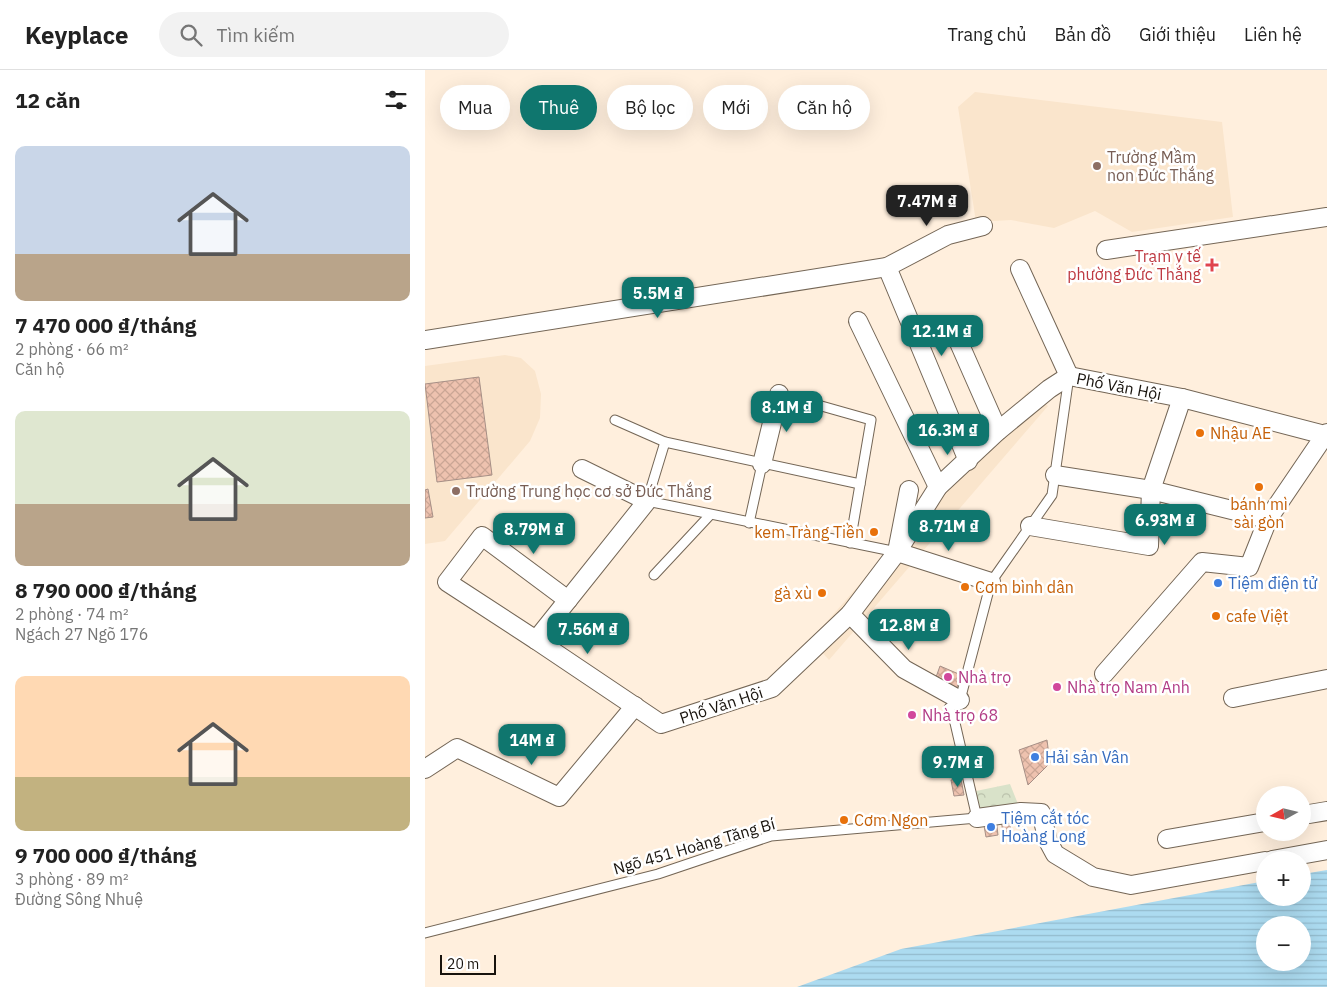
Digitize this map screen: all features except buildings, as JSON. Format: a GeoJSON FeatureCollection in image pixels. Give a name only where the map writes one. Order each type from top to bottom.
{"type":"FeatureCollection","features":[{"type":"Feature","properties":{"kind":"street"},"geometry":{"type":"LineString","coordinates":[[1106,250],[1327,217]]}},
{"type":"Feature","properties":{"kind":"street"},"geometry":{"type":"LineString","coordinates":[[425,340],[887,267],[947,235],[983,226]]}},
{"type":"Feature","properties":{"kind":"street"},"geometry":{"type":"LineString","coordinates":[[887,267],[968,461]]}},
{"type":"Feature","properties":{"kind":"street"},"geometry":{"type":"LineString","coordinates":[[1020,269],[1069,376]]}},
{"type":"Feature","properties":{"kind":"street"},"geometry":{"type":"LineString","coordinates":[[858,321],[938,486]]}},
{"type":"Feature","properties":{"kind":"street"},"geometry":{"type":"LineString","coordinates":[[953,329],[998,431]]}},
{"type":"Feature","properties":{"kind":"street","name":"Phố Văn Hội"},"geometry":{"type":"LineString","coordinates":[[635,706],[661,724],[773,688],[850,614],[897,552],[938,486],[968,461],[998,431],[1049,389],[1069,376],[1182,398],[1326,434]]}},
{"type":"Feature","properties":{"kind":"street"},"geometry":{"type":"LineString","coordinates":[[763,464],[779,394]]}},
{"type":"Feature","properties":{"kind":"street"},"geometry":{"type":"LineString","coordinates":[[1030,526],[1149,546],[1151,490],[1182,398]]}},
{"type":"Feature","properties":{"kind":"street"},"geometry":{"type":"LineString","coordinates":[[1104,674],[1202,562],[1249,567],[1269,519],[1326,434]]}},
{"type":"Feature","properties":{"kind":"street"},"geometry":{"type":"LineString","coordinates":[[536,640],[647,501],[582,469]]}},
{"type":"Feature","properties":{"kind":"street"},"geometry":{"type":"LineString","coordinates":[[1055,476],[1151,490],[1269,519]]}},
{"type":"Feature","properties":{"kind":"street"},"geometry":{"type":"LineString","coordinates":[[909,490],[897,552],[991,582]]}},
{"type":"Feature","properties":{"kind":"street"},"geometry":{"type":"LineString","coordinates":[[425,769],[457,748],[559,797],[635,706],[447,582],[482,536],[568,600]]}},
{"type":"Feature","properties":{"kind":"street"},"geometry":{"type":"LineString","coordinates":[[850,614],[904,669],[960,700]]}},
{"type":"Feature","properties":{"kind":"street"},"geometry":{"type":"LineString","coordinates":[[1233,698],[1327,679]]}},
{"type":"Feature","properties":{"kind":"street"},"geometry":{"type":"LineString","coordinates":[[1311,814],[1327,811]]}},
{"type":"Feature","properties":{"kind":"street"},"geometry":{"type":"LineString","coordinates":[[977,818],[1021,812],[1041,814],[1047,841],[1055,854],[1093,877],[1131,885],[1256,863]]}},
{"type":"Feature","properties":{"kind":"street"},"geometry":{"type":"LineString","coordinates":[[1167,839],[1256,824]]}},
{"type":"Feature","properties":{"kind":"street"},"geometry":{"type":"LineString","coordinates":[[1311,853],[1327,850]]}},
{"type":"Feature","properties":{"kind":"lane"},"geometry":{"type":"LineString","coordinates":[[977,818],[955,723],[949,708],[960,700],[991,582],[1052,495],[1069,376]]}},
{"type":"Feature","properties":{"kind":"lane"},"geometry":{"type":"LineString","coordinates":[[779,394],[871,420],[850,543]]}},
{"type":"Feature","properties":{"kind":"lane"},"geometry":{"type":"LineString","coordinates":[[615,420],[665,442],[860,484]]}},
{"type":"Feature","properties":{"kind":"lane"},"geometry":{"type":"LineString","coordinates":[[665,442],[647,501],[897,552]]}},
{"type":"Feature","properties":{"kind":"lane"},"geometry":{"type":"LineString","coordinates":[[749,523],[763,464]]}},
{"type":"Feature","properties":{"kind":"lane"},"geometry":{"type":"LineString","coordinates":[[654,575],[710,515]]}},
{"type":"Feature","properties":{"kind":"lane","name":"Ngõ 451 Hoàng Tăng Bí"},"geometry":{"type":"LineString","coordinates":[[425,933],[658,874],[771,836],[977,818]]}},
{"type":"Feature","properties":{"kind":"shaded area","name":"Trường Mầm non Đức Thắng"},"geometry":{"type":"Polygon","coordinates":[[[975,92],[1222,122],[1233,217],[1132,232],[1095,211],[1054,228],[1011,220],[976,222],[958,107],[975,92]]]}},
{"type":"Feature","properties":{"kind":"shaded area","name":"Trường Trung học cơ sở Đức Thắng"},"geometry":{"type":"Polygon","coordinates":[[[505,355],[521,358],[535,371],[541,394],[540,418],[530,441],[445,541],[425,544],[425,366],[505,355]]]}},
{"type":"Feature","properties":{"kind":"shaded area"},"geometry":{"type":"Polygon","coordinates":[[[1028,391],[1048,406],[829,660],[811,640],[1028,391]]]}},
{"type":"Feature","properties":{"kind":"green space"},"geometry":{"type":"Polygon","coordinates":[[[1010,784],[1020,809],[981,813],[976,791],[1010,784]]]}},
{"type":"Feature","properties":{"kind":"water"},"geometry":{"type":"Polygon","coordinates":[[[1327,870],[1327,987],[797,987],[901,949],[1256,883],[1256,906],[1311,906],[1311,873],[1327,870]]]}},
{"type":"Feature","properties":{"kind":"place","name":"Trường Mầm non Đức Thắng"},"geometry":{"type":"Point","coordinates":[1097,166]}},
{"type":"Feature","properties":{"kind":"place","name":"Trạm y tế phường Đức Thắng"},"geometry":{"type":"Point","coordinates":[1212,265]}},
{"type":"Feature","properties":{"kind":"place","name":"Nhậu AE"},"geometry":{"type":"Point","coordinates":[1200,433]}},
{"type":"Feature","properties":{"kind":"place","name":"bánh mì sài gòn"},"geometry":{"type":"Point","coordinates":[1259,487]}},
{"type":"Feature","properties":{"kind":"place","name":"Trường Trung học cơ sở Đức Thắng"},"geometry":{"type":"Point","coordinates":[456,491]}},
{"type":"Feature","properties":{"kind":"place","name":"kem Tràng Tiền"},"geometry":{"type":"Point","coordinates":[874,532]}},
{"type":"Feature","properties":{"kind":"place","name":"Tiệm điện tử"},"geometry":{"type":"Point","coordinates":[1218,583]}},
{"type":"Feature","properties":{"kind":"place","name":"Cơm bình dân"},"geometry":{"type":"Point","coordinates":[965,587]}},
{"type":"Feature","properties":{"kind":"place","name":"gà xù"},"geometry":{"type":"Point","coordinates":[822,593]}},
{"type":"Feature","properties":{"kind":"place","name":"cafe Việt"},"geometry":{"type":"Point","coordinates":[1216,616]}},
{"type":"Feature","properties":{"kind":"place","name":"Nhà trọ"},"geometry":{"type":"Point","coordinates":[948,677]}},
{"type":"Feature","properties":{"kind":"place","name":"Nhà trọ Nam Anh"},"geometry":{"type":"Point","coordinates":[1057,687]}},
{"type":"Feature","properties":{"kind":"place","name":"Nhà trọ 68"},"geometry":{"type":"Point","coordinates":[912,715]}},
{"type":"Feature","properties":{"kind":"place","name":"Hải sản Vân"},"geometry":{"type":"Point","coordinates":[1035,757]}},
{"type":"Feature","properties":{"kind":"place","name":"Cơm Ngon"},"geometry":{"type":"Point","coordinates":[844,820]}},
{"type":"Feature","properties":{"kind":"place","name":"Tiệm cắt tóc Hoàng Long"},"geometry":{"type":"Point","coordinates":[991,827]}}]}
